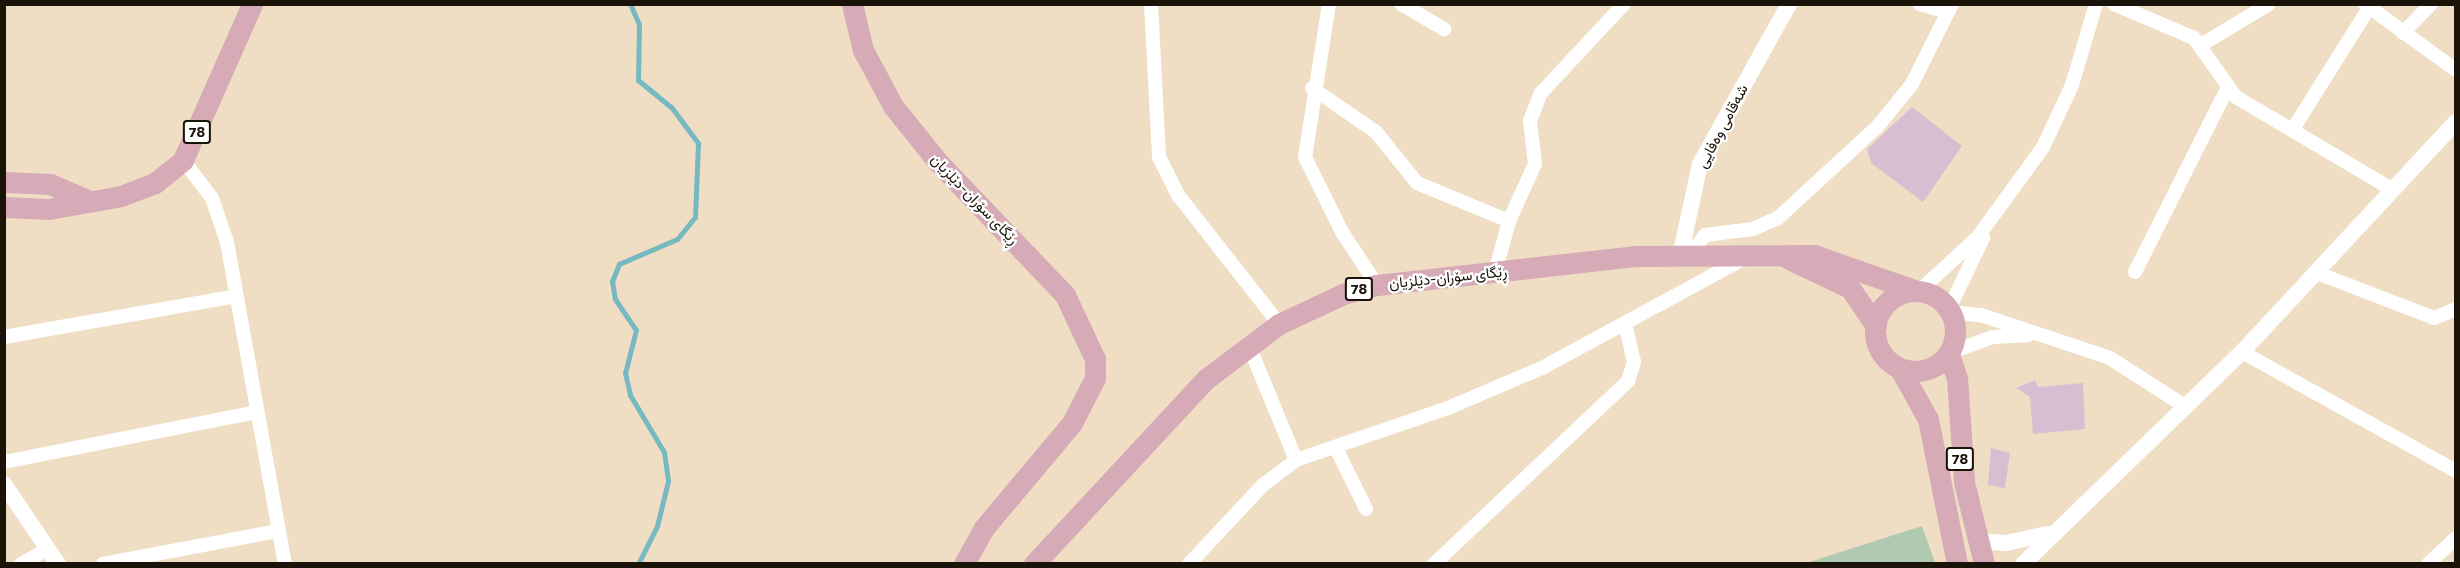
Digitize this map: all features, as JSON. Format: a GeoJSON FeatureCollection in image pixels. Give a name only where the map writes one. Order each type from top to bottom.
{"type":"FeatureCollection","features":[{"type":"Feature","properties":{"kind":"main road","name":"78"},"geometry":{"type":"LineString","coordinates":[[4,207],[49,209],[85,199],[121,196],[155,183],[183,160],[252,4]]}},
{"type":"Feature","properties":{"kind":"main road","name":"ڕێگای سۆران-دێلزیان"},"geometry":{"type":"LineString","coordinates":[[852,4],[863,50],[893,106],[938,162],[1065,295],[1095,359],[1095,378],[1072,423],[984,528],[964,564]]}},
{"type":"Feature","properties":{"kind":"main road","name":"78"},"geometry":{"type":"LineString","coordinates":[[4,182],[50,184],[85,199]]}},
{"type":"Feature","properties":{"kind":"main road","name":"ڕێگای سۆران-دێلزیان"},"geometry":{"type":"LineString","coordinates":[[1034,564],[1173,410],[1249,346],[1279,324],[1310,307],[1377,285],[1611,258],[1684,257],[1834,259],[1918,291]]}},
{"type":"Feature","properties":{"kind":"main road","name":"ڕێگای سۆران-دێلزیان"},"geometry":{"type":"LineString","coordinates":[[1789,259],[1850,288],[1866,304],[1876,326]]}},
{"type":"Feature","properties":{"kind":"main road"},"geometry":{"type":"LineString","coordinates":[[1918,291],[1950,311],[1956,332],[1949,353],[1927,370],[1900,369],[1878,347],[1876,326],[1890,300],[1918,291]]}},
{"type":"Feature","properties":{"kind":"main road","name":"78"},"geometry":{"type":"LineString","coordinates":[[1949,353],[1958,378],[1959,448],[1977,541],[1984,564]]}},
{"type":"Feature","properties":{"kind":"main road","name":"78"},"geometry":{"type":"LineString","coordinates":[[1900,369],[1928,419],[1957,564]]}},
{"type":"Feature","properties":{"kind":"street"},"geometry":{"type":"LineString","coordinates":[[1151,4],[1159,157],[1178,195],[1279,324]]}},
{"type":"Feature","properties":{"kind":"street"},"geometry":{"type":"LineString","coordinates":[[1329,4],[1312,88],[1305,157],[1342,232],[1377,285]]}},
{"type":"Feature","properties":{"kind":"street"},"geometry":{"type":"LineString","coordinates":[[1401,4],[1444,29]]}},
{"type":"Feature","properties":{"kind":"street"},"geometry":{"type":"LineString","coordinates":[[1496,273],[1509,221],[1535,164],[1530,121],[1541,93],[1624,4]]}},
{"type":"Feature","properties":{"kind":"street","name":"شەقامی وەفایی"},"geometry":{"type":"LineString","coordinates":[[1684,257],[1700,164],[1789,4]]}},
{"type":"Feature","properties":{"kind":"street"},"geometry":{"type":"LineString","coordinates":[[1684,257],[1705,235],[1753,230],[1789,210],[1896,106],[1950,8],[1920,4]]}},
{"type":"Feature","properties":{"kind":"street"},"geometry":{"type":"LineString","coordinates":[[2096,4],[2054,127],[1990,223],[1950,311],[2039,335],[2110,358],[2186,407]]}},
{"type":"Feature","properties":{"kind":"street"},"geometry":{"type":"LineString","coordinates":[[2114,4],[2185,33],[2201,45],[2227,89],[2393,190]]}},
{"type":"Feature","properties":{"kind":"street"},"geometry":{"type":"LineString","coordinates":[[2201,45],[2269,4]]}},
{"type":"Feature","properties":{"kind":"street"},"geometry":{"type":"LineString","coordinates":[[2403,33],[2431,4]]}},
{"type":"Feature","properties":{"kind":"street"},"geometry":{"type":"LineString","coordinates":[[2293,129],[2367,6],[2456,70]]}},
{"type":"Feature","properties":{"kind":"street"},"geometry":{"type":"LineString","coordinates":[[1312,88],[1376,132],[1417,183],[1509,221]]}},
{"type":"Feature","properties":{"kind":"street"},"geometry":{"type":"LineString","coordinates":[[2136,272],[2227,89]]}},
{"type":"Feature","properties":{"kind":"street"},"geometry":{"type":"LineString","coordinates":[[2024,564],[2048,534],[2242,352],[2456,122]]}},
{"type":"Feature","properties":{"kind":"street"},"geometry":{"type":"LineString","coordinates":[[183,160],[212,198],[227,242],[285,564]]}},
{"type":"Feature","properties":{"kind":"street"},"geometry":{"type":"LineString","coordinates":[[1918,291],[1990,223]]}},
{"type":"Feature","properties":{"kind":"street"},"geometry":{"type":"LineString","coordinates":[[1189,564],[1263,485],[1296,460],[1448,408],[1626,327],[1743,258]]}},
{"type":"Feature","properties":{"kind":"street"},"geometry":{"type":"LineString","coordinates":[[2317,273],[2434,318],[2456,309]]}},
{"type":"Feature","properties":{"kind":"street"},"geometry":{"type":"LineString","coordinates":[[4,337],[236,296]]}},
{"type":"Feature","properties":{"kind":"street"},"geometry":{"type":"LineString","coordinates":[[1434,564],[1628,381],[1634,363],[1626,327]]}},
{"type":"Feature","properties":{"kind":"street"},"geometry":{"type":"LineString","coordinates":[[1949,353],[1994,337],[2039,335]]}},
{"type":"Feature","properties":{"kind":"street"},"geometry":{"type":"LineString","coordinates":[[1249,346],[1296,460]]}},
{"type":"Feature","properties":{"kind":"street"},"geometry":{"type":"LineString","coordinates":[[2242,352],[2456,471]]}},
{"type":"Feature","properties":{"kind":"street"},"geometry":{"type":"LineString","coordinates":[[4,462],[256,412]]}},
{"type":"Feature","properties":{"kind":"street"},"geometry":{"type":"LineString","coordinates":[[1336,448],[1366,509]]}},
{"type":"Feature","properties":{"kind":"street"},"geometry":{"type":"LineString","coordinates":[[4,484],[58,564]]}},
{"type":"Feature","properties":{"kind":"street"},"geometry":{"type":"LineString","coordinates":[[102,564],[279,531]]}},
{"type":"Feature","properties":{"kind":"street"},"geometry":{"type":"LineString","coordinates":[[1977,541],[2009,542],[2048,534]]}},
{"type":"Feature","properties":{"kind":"street"},"geometry":{"type":"LineString","coordinates":[[2427,564],[2456,538]]}},
{"type":"Feature","properties":{"kind":"street"},"geometry":{"type":"LineString","coordinates":[[21,564],[48,549]]}},
{"type":"Feature","properties":{"kind":"green space"},"geometry":{"type":"Polygon","coordinates":[[[1922,526],[1935,563],[1806,563],[1922,526]]]}},
{"type":"Feature","properties":{"kind":"building"},"geometry":{"type":"Polygon","coordinates":[[[1912,107],[1962,146],[1923,202],[1871,163],[1867,149],[1912,107]]]}},
{"type":"Feature","properties":{"kind":"building"},"geometry":{"type":"Polygon","coordinates":[[[2035,380],[2038,387],[2083,383],[2085,429],[2033,434],[2030,397],[2016,388],[2035,380]]]}},
{"type":"Feature","properties":{"kind":"building"},"geometry":{"type":"Polygon","coordinates":[[[1991,448],[2010,453],[2005,488],[1988,485],[1991,448]]]}},
{"type":"Feature","properties":{"kind":"waterway"},"geometry":{"type":"LineString","coordinates":[[630,4],[639,24],[638,80],[672,108],[698,143],[695,217],[677,239],[619,264],[612,281],[615,299],[636,330],[625,373],[630,395],[664,452],[668,481],[657,526],[638,564]]}}]}
